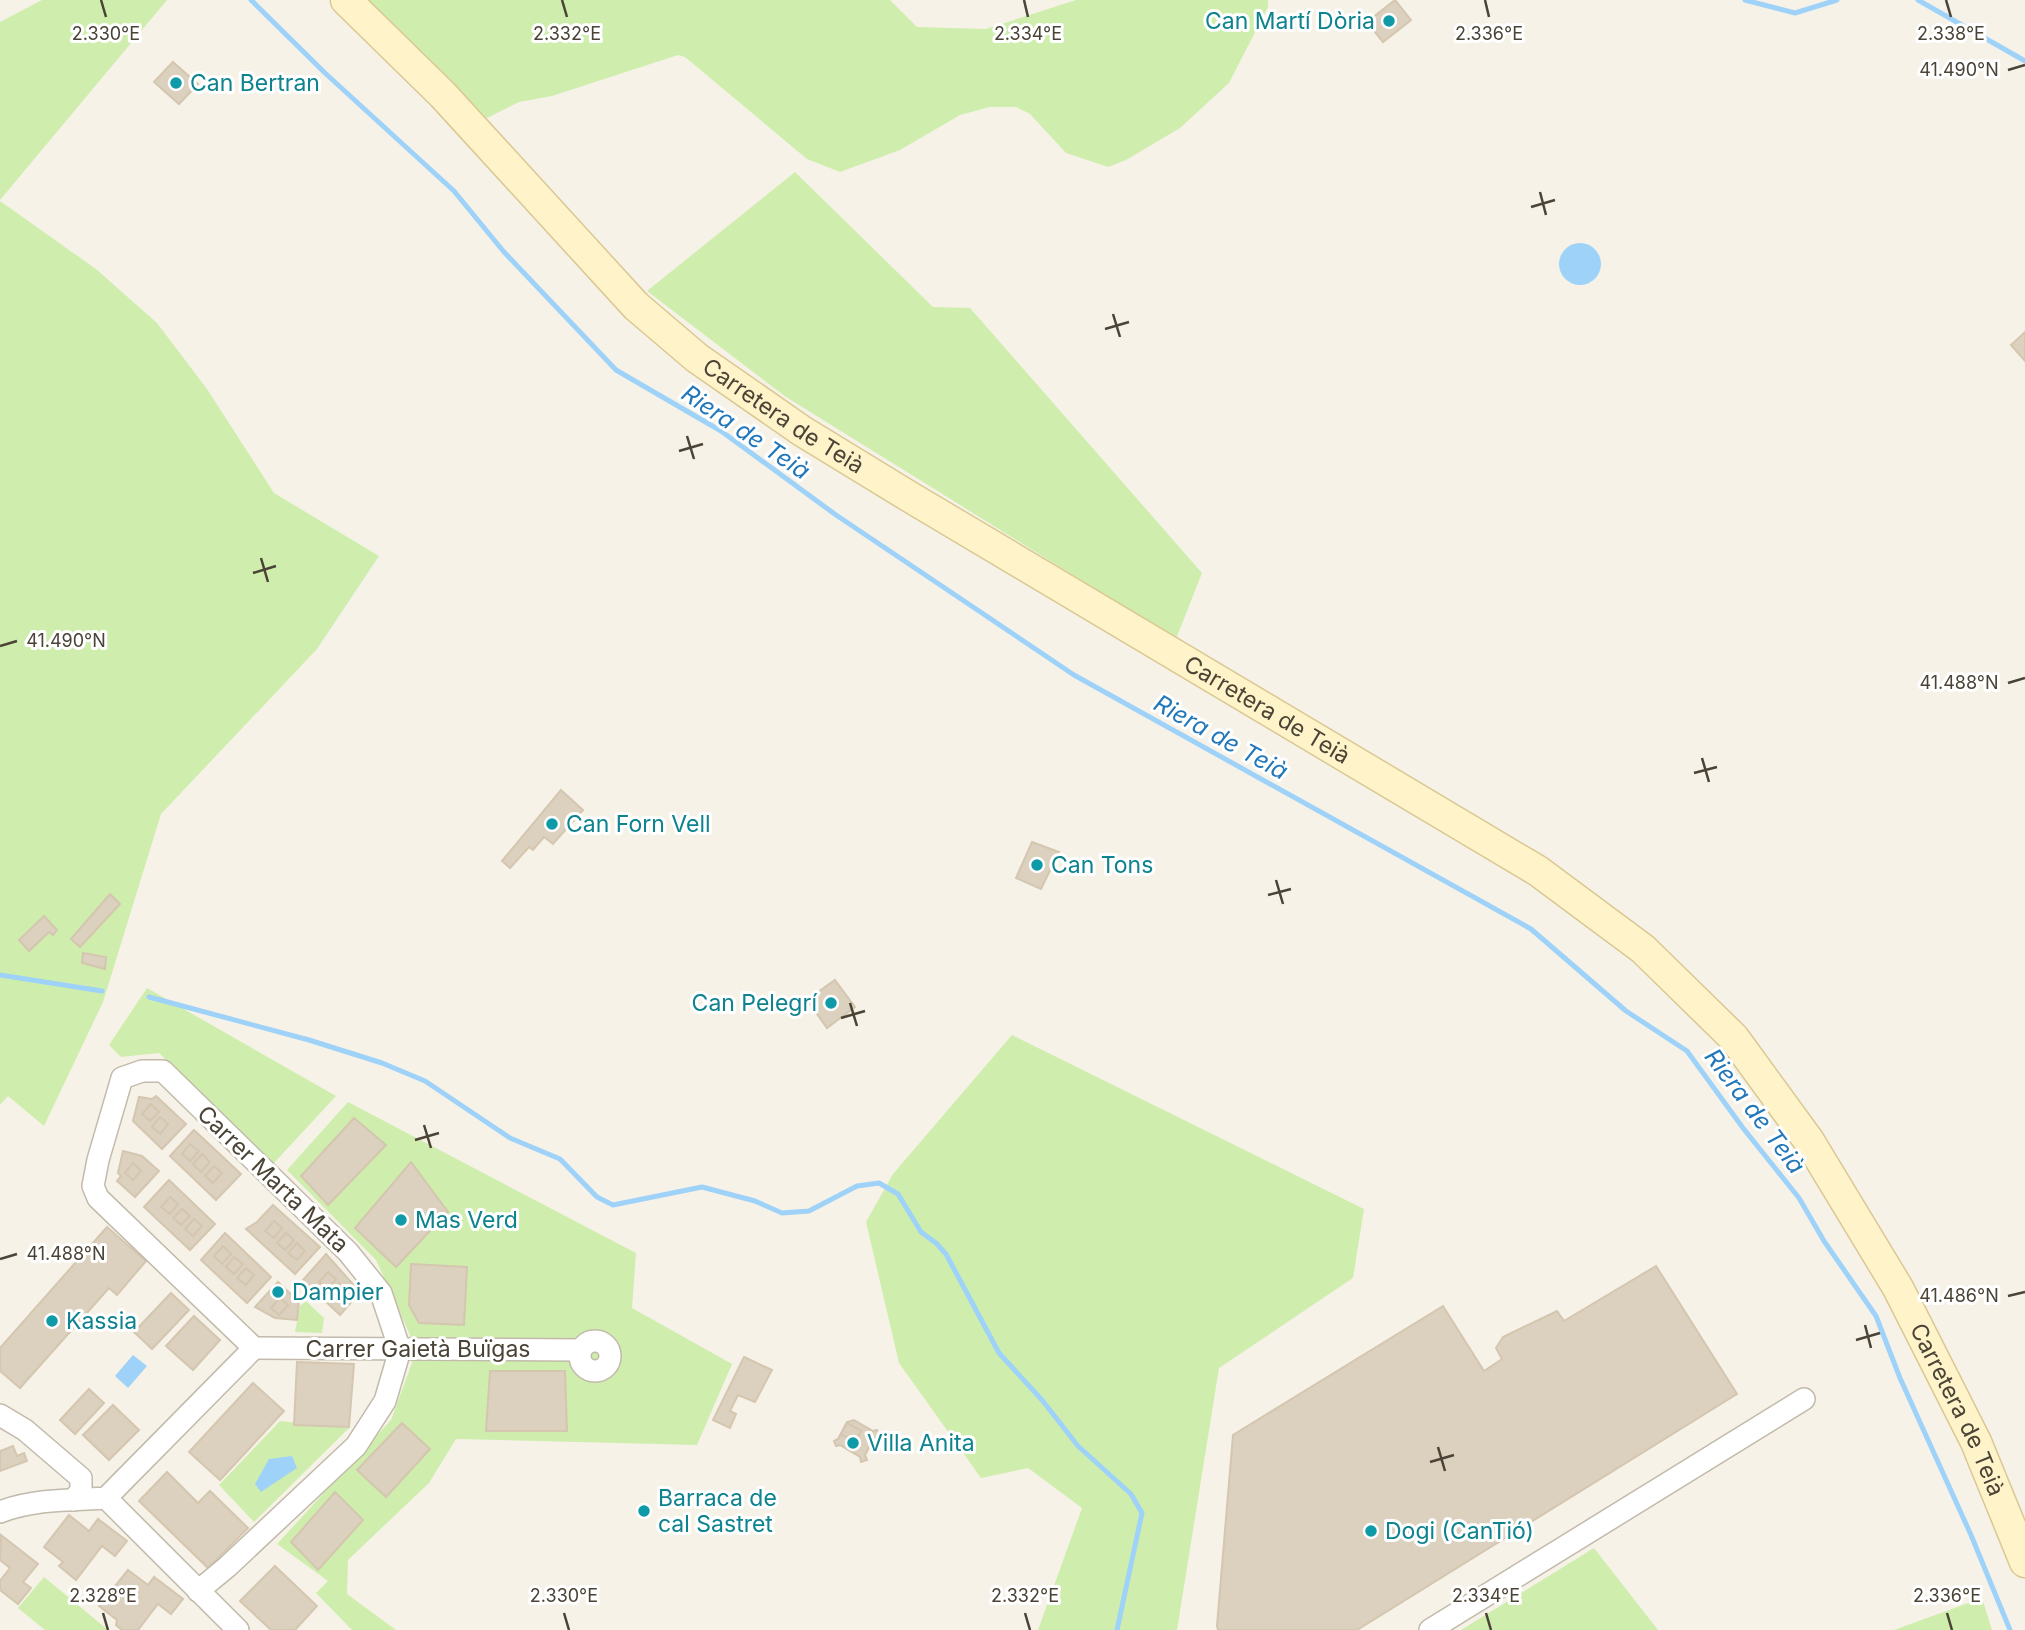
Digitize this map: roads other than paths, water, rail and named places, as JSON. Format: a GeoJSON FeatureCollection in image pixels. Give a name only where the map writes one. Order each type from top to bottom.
{"type":"FeatureCollection","features":[{"type":"Feature","properties":{"kind":"street","name":"Carretera de Teià"},"geometry":{"type":"LineString","coordinates":[[346,0],[443,95],[636,306],[697,358],[802,430],[910,497],[1538,871],[1643,949],[1734,1038],[1808,1141],[1898,1288],[1976,1442],[2025,1562]]}},
{"type":"Feature","properties":{"kind":"street","name":"Carrer Marta Mata"},"geometry":{"type":"LineString","coordinates":[[254,1348],[97,1199],[93,1186],[98,1160],[122,1078],[142,1071],[163,1071],[348,1252],[381,1293],[400,1350]]}},
{"type":"Feature","properties":{"kind":"street","name":"Carrer Gaietà Buïgas"},"geometry":{"type":"LineString","coordinates":[[254,1348],[581,1350]]}},
{"type":"Feature","properties":{"kind":"street"},"geometry":{"type":"LineString","coordinates":[[0,1512],[14,1507],[106,1498],[254,1348]]}},
{"type":"Feature","properties":{"kind":"street"},"geometry":{"type":"LineString","coordinates":[[198,1591],[356,1446],[385,1401],[400,1350]]}},
{"type":"Feature","properties":{"kind":"street"},"geometry":{"type":"LineString","coordinates":[[1430,1630],[1804,1399]]}},
{"type":"Feature","properties":{"kind":"street"},"geometry":{"type":"LineString","coordinates":[[0,1415],[26,1430],[81,1478],[81,1491],[73,1500]]}},
{"type":"Feature","properties":{"kind":"street"},"geometry":{"type":"LineString","coordinates":[[106,1498],[237,1630]]}},
{"type":"Feature","properties":{"kind":"water"},"geometry":{"type":"Polygon","coordinates":[[[1580,243],[1595,249],[1601,264],[1595,279],[1580,285],[1565,279],[1559,264],[1565,249],[1580,243]]]}},
{"type":"Feature","properties":{"kind":"water"},"geometry":{"type":"Polygon","coordinates":[[[133,1355],[147,1366],[128,1388],[115,1376],[133,1355]]]}},
{"type":"Feature","properties":{"kind":"water"},"geometry":{"type":"Polygon","coordinates":[[[292,1456],[297,1468],[261,1492],[255,1484],[269,1459],[292,1456]]]}},
{"type":"Feature","properties":{"kind":"waterway","name":"Riera de Teià"},"geometry":{"type":"LineString","coordinates":[[251,0],[325,73],[454,191],[504,252],[616,370],[721,431],[836,515],[1074,675],[1531,929],[1626,1011],[1687,1051],[1743,1128],[1799,1198],[1824,1241],[1876,1316],[1900,1378],[1971,1535],[2010,1630]]}},
{"type":"Feature","properties":{"kind":"waterway"},"geometry":{"type":"LineString","coordinates":[[1745,0],[1795,13],[1837,0]]}},
{"type":"Feature","properties":{"kind":"waterway"},"geometry":{"type":"LineString","coordinates":[[1918,0],[2025,61]]}},
{"type":"Feature","properties":{"kind":"waterway"},"geometry":{"type":"LineString","coordinates":[[0,975],[102,991]]}},
{"type":"Feature","properties":{"kind":"waterway"},"geometry":{"type":"LineString","coordinates":[[149,997],[309,1040],[382,1063],[425,1081],[510,1138],[560,1159],[597,1197],[613,1205],[702,1187],[755,1201],[782,1213],[809,1211],[857,1186],[879,1183],[898,1194],[921,1232],[946,1254],[999,1353],[1042,1400],[1078,1446],[1131,1494],[1142,1513],[1117,1630]]}},
{"type":"Feature","properties":{"kind":"place","name":"Can Martí Dòria"},"geometry":{"type":"Point","coordinates":[1389,21]}},
{"type":"Feature","properties":{"kind":"place","name":"Can Bertran"},"geometry":{"type":"Point","coordinates":[176,83]}},
{"type":"Feature","properties":{"kind":"place","name":"Can Forn Vell"},"geometry":{"type":"Point","coordinates":[552,824]}},
{"type":"Feature","properties":{"kind":"place","name":"Can Tons"},"geometry":{"type":"Point","coordinates":[1037,865]}},
{"type":"Feature","properties":{"kind":"place","name":"Can Pelegrí"},"geometry":{"type":"Point","coordinates":[831,1003]}},
{"type":"Feature","properties":{"kind":"place","name":"Mas Verd"},"geometry":{"type":"Point","coordinates":[401,1220]}},
{"type":"Feature","properties":{"kind":"place","name":"Dampier"},"geometry":{"type":"Point","coordinates":[278,1292]}},
{"type":"Feature","properties":{"kind":"place","name":"Kassia"},"geometry":{"type":"Point","coordinates":[52,1321]}},
{"type":"Feature","properties":{"kind":"place","name":"Villa Anita"},"geometry":{"type":"Point","coordinates":[853,1443]}},
{"type":"Feature","properties":{"kind":"place","name":"Barraca de cal Sastret"},"geometry":{"type":"Point","coordinates":[644,1511]}},
{"type":"Feature","properties":{"kind":"place","name":"Dogi (CanTió)"},"geometry":{"type":"Point","coordinates":[1371,1531]}}]}
